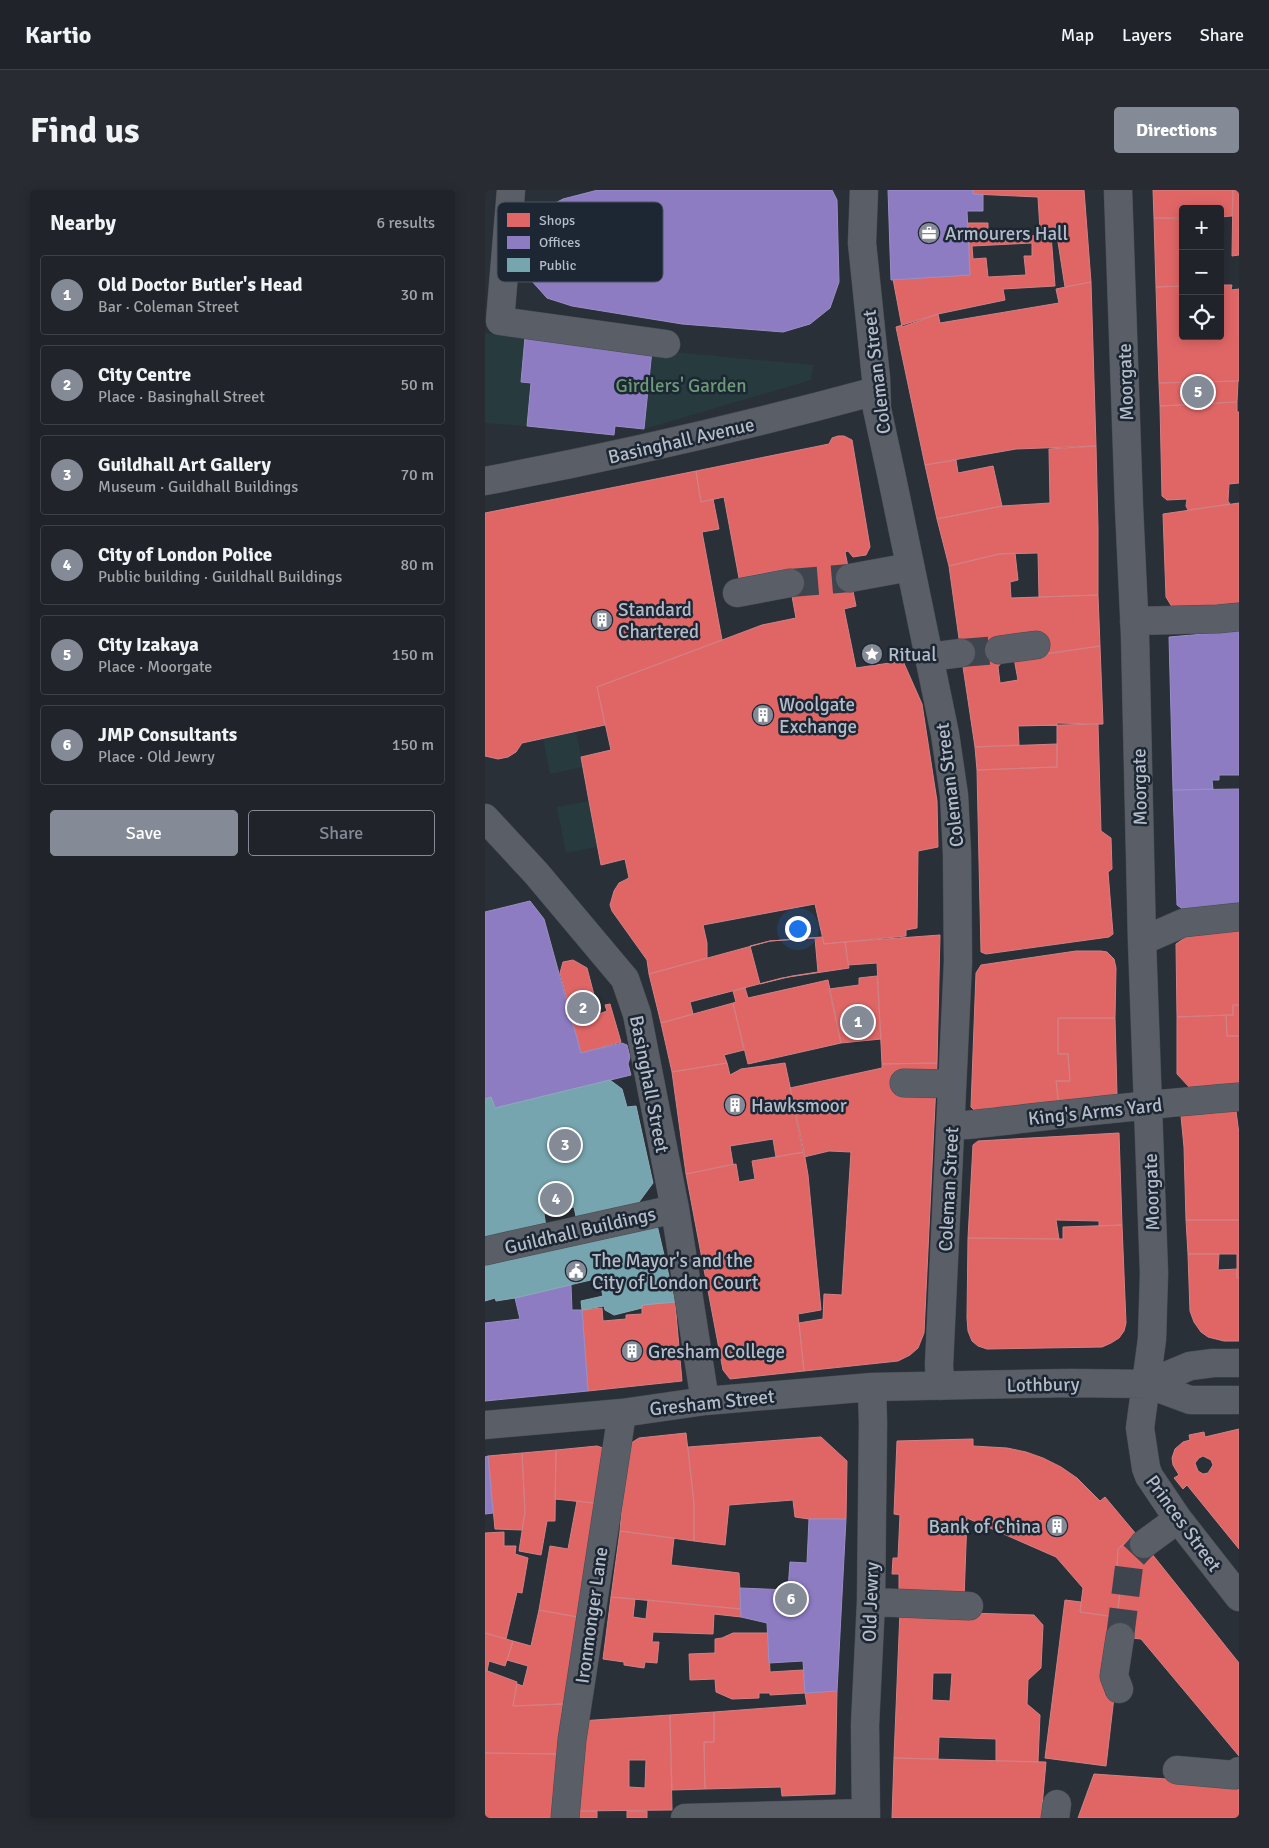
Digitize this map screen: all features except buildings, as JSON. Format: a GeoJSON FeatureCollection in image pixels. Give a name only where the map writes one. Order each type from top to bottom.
{"type":"FeatureCollection","features":[{"type":"Feature","properties":{"kind":"street","name":"Coleman Street"},"geometry":{"type":"LineString","coordinates":[[863,190],[862,244],[877,410],[945,734],[953,786],[957,852],[958,962],[939,1365],[940,1386]]}},
{"type":"Feature","properties":{"kind":"street","name":"Moorgate"},"geometry":{"type":"LineString","coordinates":[[1119,190],[1154,1298],[1147,1384]]}},
{"type":"Feature","properties":{"kind":"street"},"geometry":{"type":"LineString","coordinates":[[503,282],[500,321],[666,344]]}},
{"type":"Feature","properties":{"kind":"street","name":"Basinghall Avenue"},"geometry":{"type":"LineString","coordinates":[[485,481],[562,467],[700,437],[876,391]]}},
{"type":"Feature","properties":{"kind":"street"},"geometry":{"type":"LineString","coordinates":[[850,578],[910,567]]}},
{"type":"Feature","properties":{"kind":"street"},"geometry":{"type":"LineString","coordinates":[[737,593],[790,583]]}},
{"type":"Feature","properties":{"kind":"street"},"geometry":{"type":"LineString","coordinates":[[1134,621],[1218,620],[1239,617]]}},
{"type":"Feature","properties":{"kind":"street"},"geometry":{"type":"LineString","coordinates":[[999,650],[1036,645]]}},
{"type":"Feature","properties":{"kind":"street"},"geometry":{"type":"LineString","coordinates":[[929,657],[961,653]]}},
{"type":"Feature","properties":{"kind":"street","name":"Basinghall Street"},"geometry":{"type":"LineString","coordinates":[[485,818],[536,873],[625,978],[637,1014],[675,1209],[705,1401]]}},
{"type":"Feature","properties":{"kind":"street"},"geometry":{"type":"LineString","coordinates":[[1142,941],[1183,923],[1239,917]]}},
{"type":"Feature","properties":{"kind":"street"},"geometry":{"type":"LineString","coordinates":[[904,1083],[952,1084]]}},
{"type":"Feature","properties":{"kind":"street","name":"King's Arms Yard"},"geometry":{"type":"LineString","coordinates":[[951,1125],[1005,1121],[1149,1104],[1239,1097]]}},
{"type":"Feature","properties":{"kind":"street","name":"Guildhall Buildings"},"geometry":{"type":"LineString","coordinates":[[485,1251],[675,1209]]}},
{"type":"Feature","properties":{"kind":"street","name":"Lothbury"},"geometry":{"type":"LineString","coordinates":[[1147,1384],[1190,1366],[1213,1363],[1239,1363]]}},
{"type":"Feature","properties":{"kind":"street","name":"Lothbury"},"geometry":{"type":"LineString","coordinates":[[940,1386],[1147,1384],[1190,1400],[1239,1400]]}},
{"type":"Feature","properties":{"kind":"street","name":"Princes Street"},"geometry":{"type":"LineString","coordinates":[[1147,1384],[1140,1428],[1146,1468],[1159,1492],[1178,1519],[1239,1597]]}},
{"type":"Feature","properties":{"kind":"street","name":"Gresham Street"},"geometry":{"type":"LineString","coordinates":[[485,1425],[621,1413],[705,1401],[872,1386],[940,1386]]}},
{"type":"Feature","properties":{"kind":"street","name":"Old Jewry"},"geometry":{"type":"LineString","coordinates":[[866,1816],[865,1725],[871,1602],[872,1386]]}},
{"type":"Feature","properties":{"kind":"street","name":"Ironmonger Lane"},"geometry":{"type":"LineString","coordinates":[[565,1818],[572,1740],[621,1413]]}},
{"type":"Feature","properties":{"kind":"street"},"geometry":{"type":"LineString","coordinates":[[1144,1544],[1178,1519]]}},
{"type":"Feature","properties":{"kind":"street"},"geometry":{"type":"LineString","coordinates":[[871,1602],[969,1606]]}},
{"type":"Feature","properties":{"kind":"street"},"geometry":{"type":"LineString","coordinates":[[1119,1689],[1114,1676],[1120,1637]]}},
{"type":"Feature","properties":{"kind":"street"},"geometry":{"type":"LineString","coordinates":[[1177,1770],[1234,1775],[1239,1771]]}},
{"type":"Feature","properties":{"kind":"street"},"geometry":{"type":"LineString","coordinates":[[685,1818],[866,1816]]}},
{"type":"Feature","properties":{"kind":"green space"},"geometry":{"type":"Polygon","coordinates":[[[485,333],[525,337],[521,382],[531,383],[527,426],[485,423],[485,333]]]}},
{"type":"Feature","properties":{"kind":"green space","name":"Girdlers' Garden"},"geometry":{"type":"Polygon","coordinates":[[[652,350],[813,365],[811,380],[644,429],[652,350]]]}},
{"type":"Feature","properties":{"kind":"green space"},"geometry":{"type":"Polygon","coordinates":[[[576,732],[583,767],[550,774],[543,738],[576,732]]]}},
{"type":"Feature","properties":{"kind":"green space"},"geometry":{"type":"Polygon","coordinates":[[[589,801],[598,847],[566,853],[557,807],[589,801]]]}},
{"type":"Feature","properties":{"kind":"tunnel"},"geometry":{"type":"LineString","coordinates":[[790,583],[850,578]]}},
{"type":"Feature","properties":{"kind":"tunnel"},"geometry":{"type":"LineString","coordinates":[[961,653],[999,650]]}},
{"type":"Feature","properties":{"kind":"tunnel"},"geometry":{"type":"LineString","coordinates":[[1120,1637],[1130,1559],[1144,1544]]}},
{"type":"Feature","properties":{"kind":"place","name":"Armourers Hall"},"geometry":{"type":"Point","coordinates":[929,233]}},
{"type":"Feature","properties":{"kind":"place","name":"City Izakaya"},"geometry":{"type":"Point","coordinates":[1198,392]}},
{"type":"Feature","properties":{"kind":"place","name":"Standard Chartered"},"geometry":{"type":"Point","coordinates":[602,620]}},
{"type":"Feature","properties":{"kind":"place","name":"Ritual"},"geometry":{"type":"Point","coordinates":[872,654]}},
{"type":"Feature","properties":{"kind":"place","name":"Woolgate Exchange"},"geometry":{"type":"Point","coordinates":[763,715]}},
{"type":"Feature","properties":{"kind":"place","name":"City Centre"},"geometry":{"type":"Point","coordinates":[583,1008]}},
{"type":"Feature","properties":{"kind":"place","name":"Old Doctor Butler's Head"},"geometry":{"type":"Point","coordinates":[858,1022]}},
{"type":"Feature","properties":{"kind":"place","name":"Hawksmoor"},"geometry":{"type":"Point","coordinates":[735,1105]}},
{"type":"Feature","properties":{"kind":"place","name":"Guildhall Art Gallery"},"geometry":{"type":"Point","coordinates":[565,1145]}},
{"type":"Feature","properties":{"kind":"place","name":"City of London Police"},"geometry":{"type":"Point","coordinates":[556,1199]}},
{"type":"Feature","properties":{"kind":"place","name":"The Mayor's and the City of London Court"},"geometry":{"type":"Point","coordinates":[576,1271]}},
{"type":"Feature","properties":{"kind":"place","name":"Gresham College"},"geometry":{"type":"Point","coordinates":[632,1351]}},
{"type":"Feature","properties":{"kind":"place","name":"Bank of China"},"geometry":{"type":"Point","coordinates":[1057,1526]}},
{"type":"Feature","properties":{"kind":"place","name":"JMP Consultants"},"geometry":{"type":"Point","coordinates":[791,1599]}}]}
